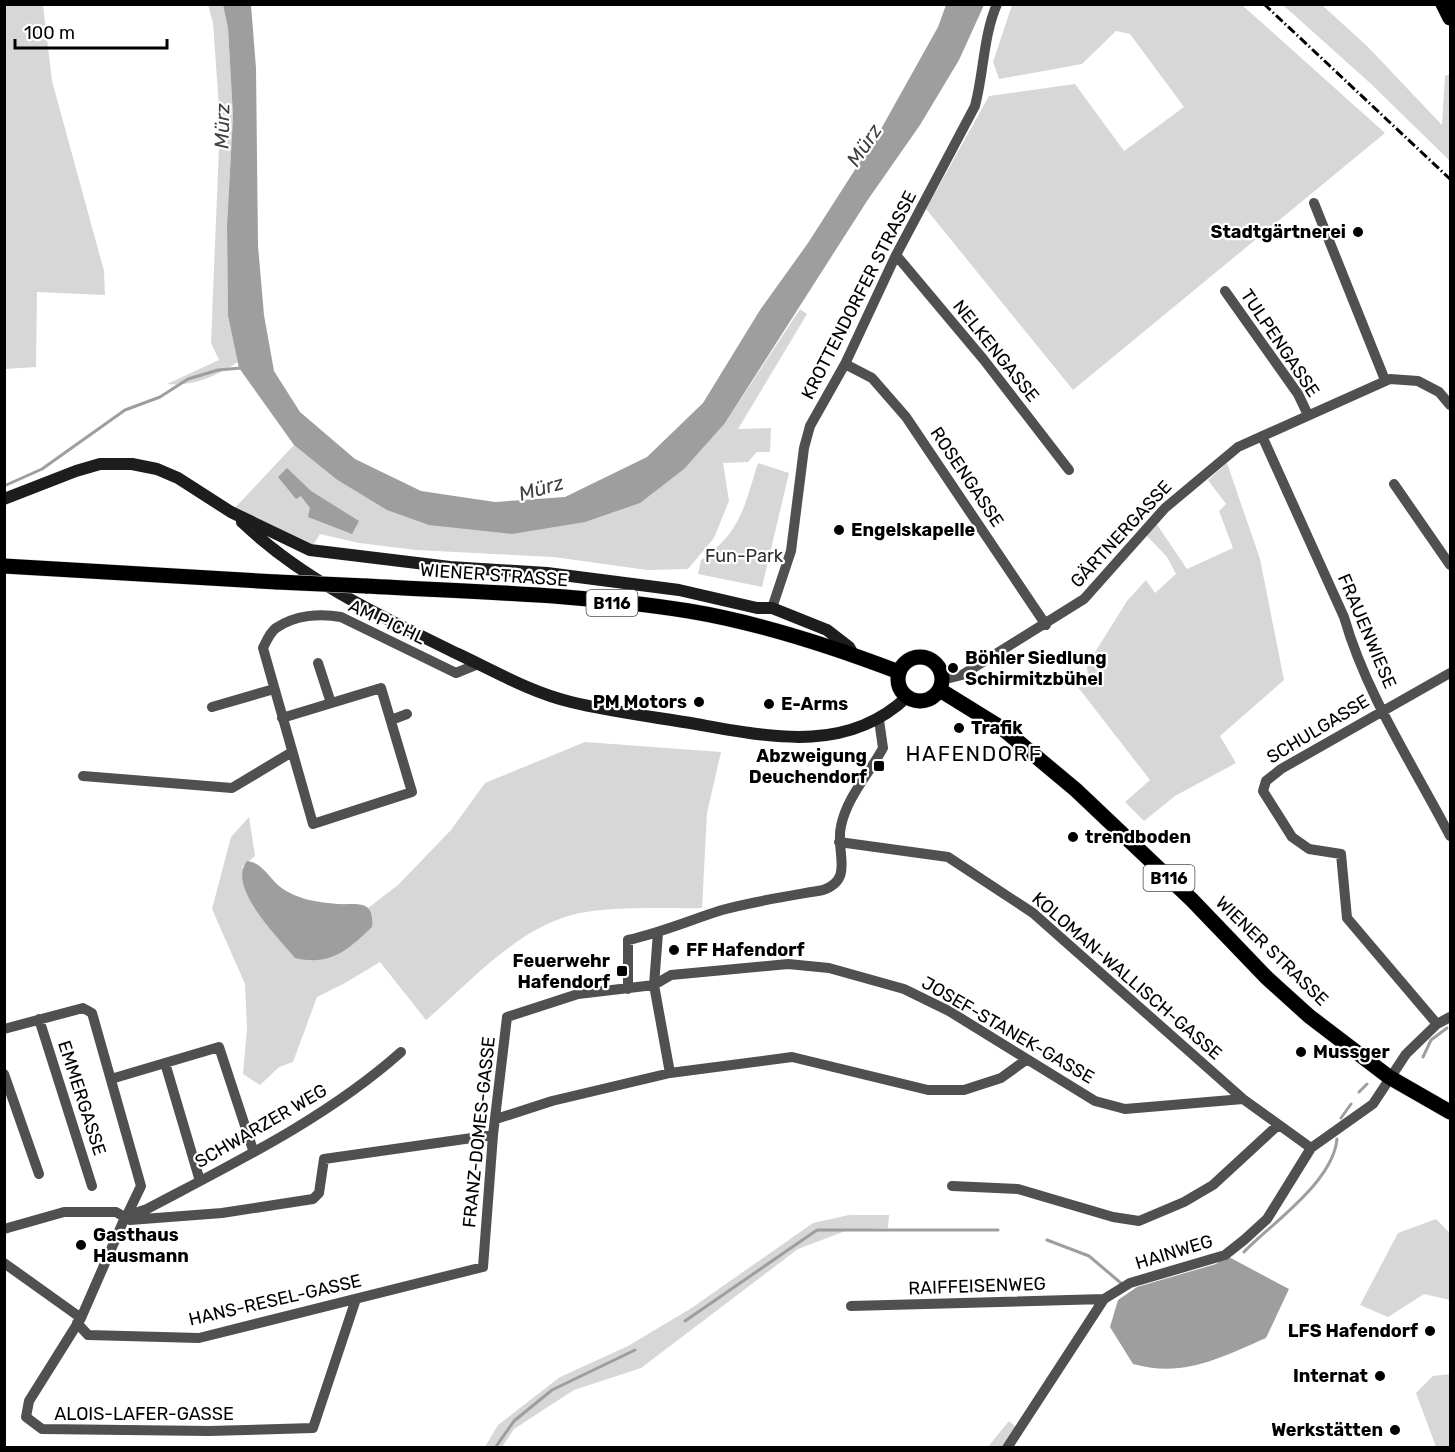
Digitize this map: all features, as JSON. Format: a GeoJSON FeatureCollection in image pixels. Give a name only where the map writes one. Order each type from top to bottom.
{"type":"FeatureCollection","features":[{"type":"Feature","properties":{"kind":"main road"},"geometry":{"type":"LineString","coordinates":[[1443,4],[1450,18]]}},
{"type":"Feature","properties":{"kind":"main road"},"geometry":{"type":"LineString","coordinates":[[4,499],[76,471],[119,462],[157,469],[178,478],[231,512],[310,550],[450,567],[547,573],[679,590],[757,608],[772,608],[827,630],[849,647],[853,654]]}},
{"type":"Feature","properties":{"kind":"main road"},"geometry":{"type":"LineString","coordinates":[[231,512],[283,558],[367,610],[478,664],[569,702],[774,738],[841,733],[877,721],[907,697]]}},
{"type":"Feature","properties":{"kind":"main road"},"geometry":{"type":"LineString","coordinates":[[307,572],[310,550]]}},
{"type":"Feature","properties":{"kind":"main road","name":"WIENER STRASSE"},"geometry":{"type":"LineString","coordinates":[[4,567],[558,597],[689,611],[765,627],[853,654],[899,672]]}},
{"type":"Feature","properties":{"kind":"main road","name":"B116"},"geometry":{"type":"LineString","coordinates":[[899,672],[909,660],[923,657],[937,664],[941,685]]}},
{"type":"Feature","properties":{"kind":"main road"},"geometry":{"type":"LineString","coordinates":[[899,672],[899,687],[907,697],[924,701],[932,698],[941,685]]}},
{"type":"Feature","properties":{"kind":"main road","name":"WIENER STRASSE"},"geometry":{"type":"LineString","coordinates":[[941,685],[1002,729],[1076,790],[1192,900],[1267,978],[1309,1016],[1389,1077],[1450,1112]]}},
{"type":"Feature","properties":{"kind":"street","name":"KROTTENDORFER STRASSE"},"geometry":{"type":"LineString","coordinates":[[772,608],[791,550],[807,434],[845,364],[896,255],[975,106],[980,85],[984,44],[997,4]]}},
{"type":"Feature","properties":{"kind":"street"},"geometry":{"type":"LineString","coordinates":[[1314,203],[1385,381]]}},
{"type":"Feature","properties":{"kind":"street","name":"NELKENGASSE"},"geometry":{"type":"LineString","coordinates":[[896,255],[984,360],[1069,470]]}},
{"type":"Feature","properties":{"kind":"street","name":"TULPENGASSE"},"geometry":{"type":"LineString","coordinates":[[1225,291],[1298,394],[1308,415]]}},
{"type":"Feature","properties":{"kind":"street","name":"ROSENGASSE"},"geometry":{"type":"LineString","coordinates":[[845,364],[872,378],[906,417],[1046,625]]}},
{"type":"Feature","properties":{"kind":"street","name":"GÄRTNERGASSE"},"geometry":{"type":"LineString","coordinates":[[941,685],[1046,625],[1087,596],[1144,530],[1188,487],[1231,451],[1385,381],[1401,378],[1418,381],[1439,392],[1450,405]]}},
{"type":"Feature","properties":{"kind":"street","name":"FRAUENWIESE"},"geometry":{"type":"LineString","coordinates":[[1262,436],[1344,617],[1352,644],[1370,687],[1450,836]]}},
{"type":"Feature","properties":{"kind":"street"},"geometry":{"type":"LineString","coordinates":[[1394,484],[1450,565]]}},
{"type":"Feature","properties":{"kind":"street","name":"AM PICHL"},"geometry":{"type":"LineString","coordinates":[[282,718],[381,688],[392,720],[411,792],[313,824],[282,718],[263,648],[274,629],[297,619],[322,613],[341,617],[456,672],[478,664]]}},
{"type":"Feature","properties":{"kind":"street"},"geometry":{"type":"LineString","coordinates":[[318,663],[331,703]]}},
{"type":"Feature","properties":{"kind":"street","name":"SCHULGASSE"},"geometry":{"type":"LineString","coordinates":[[1437,1024],[1347,918],[1341,855],[1309,849],[1292,837],[1263,791],[1269,778],[1281,769],[1450,673]]}},
{"type":"Feature","properties":{"kind":"street"},"geometry":{"type":"LineString","coordinates":[[212,707],[274,689]]}},
{"type":"Feature","properties":{"kind":"street"},"geometry":{"type":"LineString","coordinates":[[392,720],[408,714]]}},
{"type":"Feature","properties":{"kind":"street"},"geometry":{"type":"LineString","coordinates":[[628,988],[628,940],[658,933],[725,909],[833,886],[839,880],[842,872],[839,842],[841,824],[855,794],[883,748],[877,721]]}},
{"type":"Feature","properties":{"kind":"street"},"geometry":{"type":"LineString","coordinates":[[83,776],[232,788],[292,752]]}},
{"type":"Feature","properties":{"kind":"street","name":"KOLOMAN-WALLISCH-GASSE"},"geometry":{"type":"LineString","coordinates":[[839,842],[948,857],[1033,913],[1242,1100],[1311,1148]]}},
{"type":"Feature","properties":{"kind":"street"},"geometry":{"type":"LineString","coordinates":[[658,933],[654,986],[670,1073]]}},
{"type":"Feature","properties":{"kind":"street","name":"JOSEF-STANEK-GASSE"},"geometry":{"type":"LineString","coordinates":[[654,986],[670,975],[788,964],[829,968],[904,989],[949,1011],[1095,1101],[1125,1108],[1242,1100]]}},
{"type":"Feature","properties":{"kind":"street","name":"FRANZ-DOMES-GASSE"},"geometry":{"type":"LineString","coordinates":[[483,1267],[493,1135],[507,1017],[578,994],[654,986]]}},
{"type":"Feature","properties":{"kind":"street","name":"ALOIS-LAFER-GASSE"},"geometry":{"type":"LineString","coordinates":[[4,1029],[82,1008],[92,1013],[141,1186],[79,1321],[29,1401],[26,1417],[42,1429],[298,1430],[313,1428],[356,1299]]}},
{"type":"Feature","properties":{"kind":"street","name":"HAINWEG"},"geometry":{"type":"LineString","coordinates":[[1007,1448],[1104,1299],[1126,1285],[1225,1255],[1267,1219],[1311,1148],[1373,1104],[1406,1054],[1437,1024],[1450,1017]]}},
{"type":"Feature","properties":{"kind":"street","name":"EMMERGASSE"},"geometry":{"type":"LineString","coordinates":[[39,1019],[92,1186]]}},
{"type":"Feature","properties":{"kind":"street"},"geometry":{"type":"LineString","coordinates":[[111,1079],[219,1047],[253,1150]]}},
{"type":"Feature","properties":{"kind":"street","name":"SCHWARZER WEG"},"geometry":{"type":"LineString","coordinates":[[126,1217],[200,1181],[346,1096],[400,1052]]}},
{"type":"Feature","properties":{"kind":"street"},"geometry":{"type":"LineString","coordinates":[[496,1119],[552,1101],[670,1073],[792,1057],[928,1090],[964,1090],[1001,1078],[1026,1060]]}},
{"type":"Feature","properties":{"kind":"street"},"geometry":{"type":"LineString","coordinates":[[165,1064],[200,1181]]}},
{"type":"Feature","properties":{"kind":"street"},"geometry":{"type":"LineString","coordinates":[[4,1074],[39,1174]]}},
{"type":"Feature","properties":{"kind":"street"},"geometry":{"type":"LineString","coordinates":[[952,1186],[994,1186],[1018,1189],[1113,1216],[1139,1221],[1184,1202],[1213,1185],[1277,1126]]}},
{"type":"Feature","properties":{"kind":"street"},"geometry":{"type":"LineString","coordinates":[[4,1229],[64,1212],[116,1212],[126,1217],[222,1213],[313,1199],[319,1194],[324,1159],[493,1135]]}},
{"type":"Feature","properties":{"kind":"street","name":"HANS-RESEL-GASSE"},"geometry":{"type":"LineString","coordinates":[[4,1263],[79,1321],[88,1335],[199,1338],[483,1267]]}},
{"type":"Feature","properties":{"kind":"street","name":"RAIFFEISENWEG"},"geometry":{"type":"LineString","coordinates":[[851,1306],[1104,1299]]}},
{"type":"Feature","properties":{"kind":"green space"},"geometry":{"type":"Polygon","coordinates":[[[5,4],[43,5],[52,81],[104,271],[105,295],[37,292],[36,367],[5,369],[5,4]]]}},
{"type":"Feature","properties":{"kind":"green space"},"geometry":{"type":"Polygon","coordinates":[[[208,5],[223,5],[228,28],[233,116],[227,225],[228,316],[238,362],[222,372],[195,382],[167,384],[219,360],[211,343],[220,122],[213,23],[208,5]]]}},
{"type":"Feature","properties":{"kind":"green space"},"geometry":{"type":"Polygon","coordinates":[[[1012,5],[1242,5],[1385,133],[1073,390],[926,209],[989,96],[1075,84],[1124,151],[1184,107],[1130,34],[1116,31],[1082,64],[999,79],[993,62],[1012,5]]]}},
{"type":"Feature","properties":{"kind":"green space"},"geometry":{"type":"Polygon","coordinates":[[[1283,5],[1322,5],[1368,47],[1442,125],[1445,76],[1450,74],[1450,161],[1370,83],[1283,5]]]}},
{"type":"Feature","properties":{"kind":"green space"},"geometry":{"type":"Polygon","coordinates":[[[800,309],[807,314],[738,429],[771,428],[770,452],[757,452],[748,462],[723,463],[729,501],[714,538],[688,569],[647,570],[554,557],[416,550],[359,543],[320,534],[310,550],[231,512],[294,445],[336,479],[512,534],[725,423],[800,309]]]}},
{"type":"Feature","properties":{"kind":"green space","name":"Fun-Park"},"geometry":{"type":"Polygon","coordinates":[[[758,463],[789,473],[762,587],[698,574],[701,560],[714,550],[733,529],[749,493],[758,463]]]}},
{"type":"Feature","properties":{"kind":"green space"},"geometry":{"type":"Polygon","coordinates":[[[1227,463],[1260,559],[1284,680],[1220,736],[1236,763],[1175,796],[1144,821],[1125,802],[1150,780],[1077,686],[1088,676],[1087,665],[1127,601],[1146,580],[1155,593],[1176,574],[1167,557],[1145,534],[1156,523],[1187,569],[1233,548],[1219,511],[1226,504],[1208,480],[1227,463]]]}},
{"type":"Feature","properties":{"kind":"green space"},"geometry":{"type":"Polygon","coordinates":[[[585,742],[721,752],[707,813],[702,908],[633,908],[580,913],[565,917],[527,935],[491,961],[426,1020],[380,962],[317,997],[293,1062],[279,1067],[260,1085],[243,1074],[247,1029],[245,984],[212,909],[231,837],[249,817],[255,856],[242,867],[268,926],[279,937],[373,917],[368,908],[398,885],[451,830],[485,783],[585,742]]]}},
{"type":"Feature","properties":{"kind":"green space"},"geometry":{"type":"Polygon","coordinates":[[[849,1215],[889,1215],[888,1228],[848,1230],[798,1249],[641,1368],[574,1390],[514,1429],[502,1447],[485,1447],[498,1425],[560,1377],[628,1346],[690,1309],[813,1223],[849,1215]]]}},
{"type":"Feature","properties":{"kind":"green space"},"geometry":{"type":"Polygon","coordinates":[[[1436,1219],[1450,1233],[1450,1300],[1424,1294],[1388,1317],[1360,1305],[1398,1233],[1436,1219]]]}},
{"type":"Feature","properties":{"kind":"green space"},"geometry":{"type":"Polygon","coordinates":[[[1450,1374],[1450,1447],[1436,1447],[1416,1393],[1433,1376],[1450,1374]]]}},
{"type":"Feature","properties":{"kind":"green space"},"geometry":{"type":"Polygon","coordinates":[[[1009,1421],[1019,1430],[1011,1447],[987,1448],[1009,1421]]]}},
{"type":"Feature","properties":{"kind":"shaded area","name":"Mürz"},"geometry":{"type":"Polygon","coordinates":[[[223,5],[251,5],[256,68],[258,246],[264,315],[274,371],[300,412],[355,459],[421,491],[495,502],[565,497],[647,457],[703,403],[760,310],[808,243],[881,129],[938,27],[946,5],[984,5],[959,60],[920,125],[867,201],[725,423],[684,469],[640,503],[585,522],[512,534],[429,525],[387,510],[336,479],[294,445],[239,368],[228,316],[227,225],[233,116],[228,28],[223,5]]]}},
{"type":"Feature","properties":{"kind":"shaded area"},"geometry":{"type":"Polygon","coordinates":[[[287,468],[311,491],[359,521],[352,534],[308,517],[310,508],[301,496],[296,499],[278,477],[287,468]]]}},
{"type":"Feature","properties":{"kind":"shaded area"},"geometry":{"type":"Polygon","coordinates":[[[247,861],[258,865],[278,885],[296,896],[319,902],[363,905],[371,912],[372,927],[346,949],[328,958],[307,960],[295,958],[257,912],[249,898],[243,884],[242,872],[247,861]]]}},
{"type":"Feature","properties":{"kind":"shaded area"},"geometry":{"type":"Polygon","coordinates":[[[1227,1256],[1289,1289],[1266,1338],[1201,1364],[1168,1369],[1133,1364],[1110,1327],[1118,1300],[1137,1287],[1216,1264],[1227,1256]]]}},
{"type":"Feature","properties":{"kind":"waterway"},"geometry":{"type":"LineString","coordinates":[[4,486],[42,469],[125,410],[160,397],[188,379],[218,370],[241,368]]}},
{"type":"Feature","properties":{"kind":"waterway"},"geometry":{"type":"LineString","coordinates":[[1423,1057],[1431,1040],[1447,1028]]}},
{"type":"Feature","properties":{"kind":"waterway"},"geometry":{"type":"LineString","coordinates":[[1359,1092],[1367,1084]]}},
{"type":"Feature","properties":{"kind":"waterway"},"geometry":{"type":"LineString","coordinates":[[1341,1118],[1351,1104]]}},
{"type":"Feature","properties":{"kind":"waterway"},"geometry":{"type":"LineString","coordinates":[[1244,1252],[1300,1201],[1313,1186],[1325,1171],[1333,1155],[1337,1139]]}},
{"type":"Feature","properties":{"kind":"waterway"},"geometry":{"type":"LineString","coordinates":[[685,1321],[817,1230],[998,1230]]}},
{"type":"Feature","properties":{"kind":"waterway"},"geometry":{"type":"LineString","coordinates":[[1047,1240],[1089,1256],[1122,1284]]}},
{"type":"Feature","properties":{"kind":"waterway"},"geometry":{"type":"LineString","coordinates":[[495,1448],[514,1421],[552,1390],[635,1350]]}},
{"type":"Feature","properties":{"kind":"railway"},"geometry":{"type":"LineString","coordinates":[[1264,4],[1450,179]]}},
{"type":"Feature","properties":{"kind":"place","name":"Stadtgärtnerei"},"geometry":{"type":"Point","coordinates":[1358,232]}},
{"type":"Feature","properties":{"kind":"place","name":"Engelskapelle"},"geometry":{"type":"Point","coordinates":[839,530]}},
{"type":"Feature","properties":{"kind":"place","name":"Böhler Siedlung Schirmitzbühel"},"geometry":{"type":"Point","coordinates":[953,668]}},
{"type":"Feature","properties":{"kind":"place","name":"PM Motors"},"geometry":{"type":"Point","coordinates":[699,702]}},
{"type":"Feature","properties":{"kind":"place","name":"E-Arms"},"geometry":{"type":"Point","coordinates":[769,704]}},
{"type":"Feature","properties":{"kind":"place","name":"Trafik"},"geometry":{"type":"Point","coordinates":[959,728]}},
{"type":"Feature","properties":{"kind":"place","name":"Abzweigung Deuchendorf"},"geometry":{"type":"Point","coordinates":[879,766]}},
{"type":"Feature","properties":{"kind":"place","name":"trendboden"},"geometry":{"type":"Point","coordinates":[1073,837]}},
{"type":"Feature","properties":{"kind":"place","name":"FF Hafendorf"},"geometry":{"type":"Point","coordinates":[674,950]}},
{"type":"Feature","properties":{"kind":"place","name":"Feuerwehr Hafendorf"},"geometry":{"type":"Point","coordinates":[622,971]}},
{"type":"Feature","properties":{"kind":"place","name":"Mussger"},"geometry":{"type":"Point","coordinates":[1301,1052]}},
{"type":"Feature","properties":{"kind":"place","name":"Gasthaus Hausmann"},"geometry":{"type":"Point","coordinates":[81,1245]}},
{"type":"Feature","properties":{"kind":"place","name":"LFS Hafendorf"},"geometry":{"type":"Point","coordinates":[1430,1331]}},
{"type":"Feature","properties":{"kind":"place","name":"Internat"},"geometry":{"type":"Point","coordinates":[1380,1376]}},
{"type":"Feature","properties":{"kind":"place","name":"Werkstätten"},"geometry":{"type":"Point","coordinates":[1395,1430]}},
{"type":"Feature","properties":{"kind":"district","name":"HAFENDORF"},"geometry":{"type":"Point","coordinates":[974,753]}}]}
